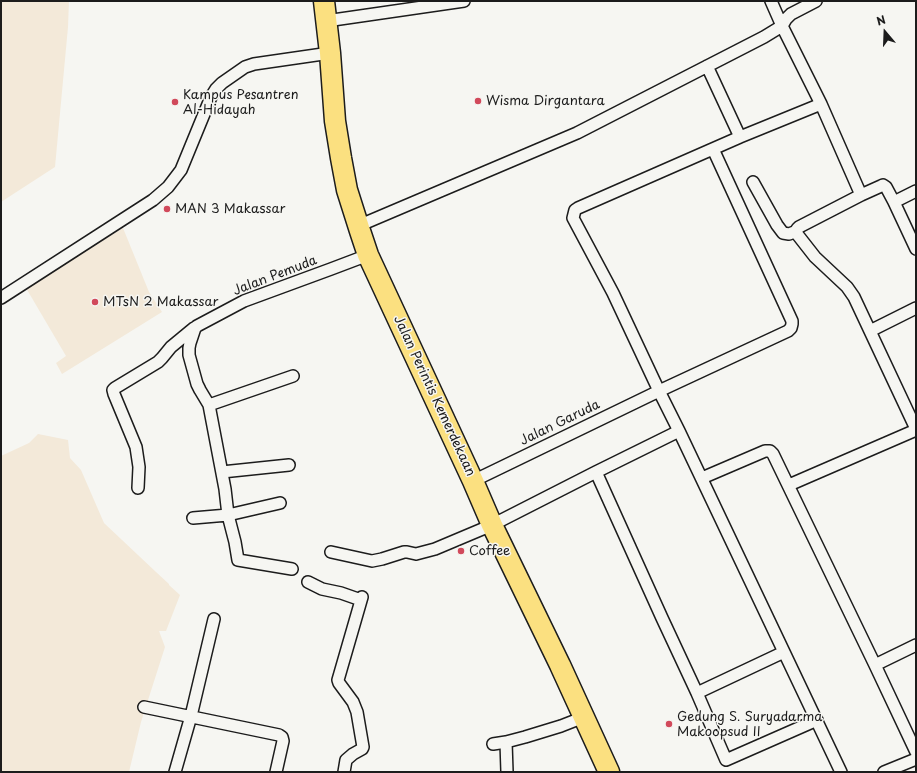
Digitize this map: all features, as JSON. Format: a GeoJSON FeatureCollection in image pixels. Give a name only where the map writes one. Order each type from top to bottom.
{"type":"FeatureCollection","features":[{"type":"Feature","properties":{"kind":"highway","name":"Jalan Perintis Kemerdekaan"},"geometry":{"type":"LineString","coordinates":[[324,1],[330,53],[335,121],[341,158],[347,190],[368,255],[492,525],[560,665],[609,772]]}},
{"type":"Feature","properties":{"kind":"street"},"geometry":{"type":"LineString","coordinates":[[326,21],[464,1]]}},
{"type":"Feature","properties":{"kind":"street"},"geometry":{"type":"LineString","coordinates":[[771,1],[821,104],[861,195]]}},
{"type":"Feature","properties":{"kind":"street"},"geometry":{"type":"LineString","coordinates":[[359,228],[579,138],[708,69],[764,37],[782,26],[791,14],[816,1]]}},
{"type":"Feature","properties":{"kind":"street"},"geometry":{"type":"LineString","coordinates":[[1,298],[153,200],[168,187],[181,170],[211,97],[222,83],[245,67],[254,64],[330,53]]}},
{"type":"Feature","properties":{"kind":"street"},"geometry":{"type":"LineString","coordinates":[[708,69],[740,137]]}},
{"type":"Feature","properties":{"kind":"street"},"geometry":{"type":"LineString","coordinates":[[821,104],[740,137],[578,208],[575,210],[573,218],[613,293],[841,772]]}},
{"type":"Feature","properties":{"kind":"street","name":"Jalan Garuda"},"geometry":{"type":"LineString","coordinates":[[473,481],[659,391],[788,331],[792,321],[712,149]]}},
{"type":"Feature","properties":{"kind":"street"},"geometry":{"type":"LineString","coordinates":[[753,182],[777,226],[783,233],[789,234],[797,232]]}},
{"type":"Feature","properties":{"kind":"street"},"geometry":{"type":"LineString","coordinates":[[797,232],[799,227],[883,185],[887,188],[916,248]]}},
{"type":"Feature","properties":{"kind":"street"},"geometry":{"type":"LineString","coordinates":[[894,202],[916,191]]}},
{"type":"Feature","properties":{"kind":"street"},"geometry":{"type":"LineString","coordinates":[[789,485],[916,429],[851,292],[815,257],[797,232]]}},
{"type":"Feature","properties":{"kind":"street","name":"Jalan Pemuda"},"geometry":{"type":"LineString","coordinates":[[138,488],[139,467],[136,447],[113,391],[115,388],[158,362],[171,347],[195,328],[244,301],[368,255]]}},
{"type":"Feature","properties":{"kind":"street"},"geometry":{"type":"LineString","coordinates":[[870,331],[916,308]]}},
{"type":"Feature","properties":{"kind":"street"},"geometry":{"type":"LineString","coordinates":[[195,328],[190,343],[189,355],[197,384],[209,405],[222,472],[228,514],[238,560],[292,569]]}},
{"type":"Feature","properties":{"kind":"street"},"geometry":{"type":"LineString","coordinates":[[209,405],[294,376]]}},
{"type":"Feature","properties":{"kind":"street"},"geometry":{"type":"LineString","coordinates":[[331,552],[372,561],[404,552],[420,554],[435,549],[492,525],[679,431]]}},
{"type":"Feature","properties":{"kind":"street"},"geometry":{"type":"LineString","coordinates":[[702,478],[768,451],[773,454],[916,752]]}},
{"type":"Feature","properties":{"kind":"street"},"geometry":{"type":"LineString","coordinates":[[222,472],[289,465]]}},
{"type":"Feature","properties":{"kind":"street"},"geometry":{"type":"LineString","coordinates":[[596,472],[726,760],[817,720]]}},
{"type":"Feature","properties":{"kind":"street"},"geometry":{"type":"LineString","coordinates":[[193,518],[228,514],[280,503]]}},
{"type":"Feature","properties":{"kind":"street"},"geometry":{"type":"LineString","coordinates":[[308,582],[322,589],[361,598],[338,680],[355,707],[363,747],[346,760],[344,772]]}},
{"type":"Feature","properties":{"kind":"street"},"geometry":{"type":"LineString","coordinates":[[175,772],[191,716],[214,619]]}},
{"type":"Feature","properties":{"kind":"street"},"geometry":{"type":"LineString","coordinates":[[875,665],[916,645]]}},
{"type":"Feature","properties":{"kind":"street"},"geometry":{"type":"LineString","coordinates":[[697,693],[784,652]]}},
{"type":"Feature","properties":{"kind":"street"},"geometry":{"type":"LineString","coordinates":[[144,707],[279,735],[283,741],[276,772]]}},
{"type":"Feature","properties":{"kind":"street"},"geometry":{"type":"LineString","coordinates":[[493,744],[525,738],[584,717]]}},
{"type":"Feature","properties":{"kind":"street"},"geometry":{"type":"LineString","coordinates":[[506,742],[507,772]]}},
{"type":"Feature","properties":{"kind":"street"},"geometry":{"type":"LineString","coordinates":[[884,772],[916,759]]}},
{"type":"Feature","properties":{"kind":"shaded area"},"geometry":{"type":"Polygon","coordinates":[[[1,1],[69,1],[55,167],[1,202],[1,1]]]}},
{"type":"Feature","properties":{"kind":"shaded area","name":"MTsN 2 Makassar"},"geometry":{"type":"Polygon","coordinates":[[[123,228],[149,292],[162,312],[62,374],[56,363],[66,356],[26,288],[123,228]]]}},
{"type":"Feature","properties":{"kind":"shaded area"},"geometry":{"type":"Polygon","coordinates":[[[38,434],[68,440],[70,458],[81,470],[104,523],[180,595],[166,631],[159,631],[165,647],[141,722],[129,772],[1,772],[1,456],[29,443],[38,434]]]}},
{"type":"Feature","properties":{"kind":"place","name":"Wisma Dirgantara"},"geometry":{"type":"Point","coordinates":[478,101]}},
{"type":"Feature","properties":{"kind":"place","name":"Kampus Pesantren Al-Hidayah"},"geometry":{"type":"Point","coordinates":[175,102]}},
{"type":"Feature","properties":{"kind":"place","name":"MAN 3 Makassar"},"geometry":{"type":"Point","coordinates":[167,209]}},
{"type":"Feature","properties":{"kind":"place","name":"MTsN 2 Makassar"},"geometry":{"type":"Point","coordinates":[95,302]}},
{"type":"Feature","properties":{"kind":"place","name":"Coffee"},"geometry":{"type":"Point","coordinates":[461,551]}},
{"type":"Feature","properties":{"kind":"place","name":"Gedung S. Suryadarma Makoopsud II"},"geometry":{"type":"Point","coordinates":[669,724]}}]}
